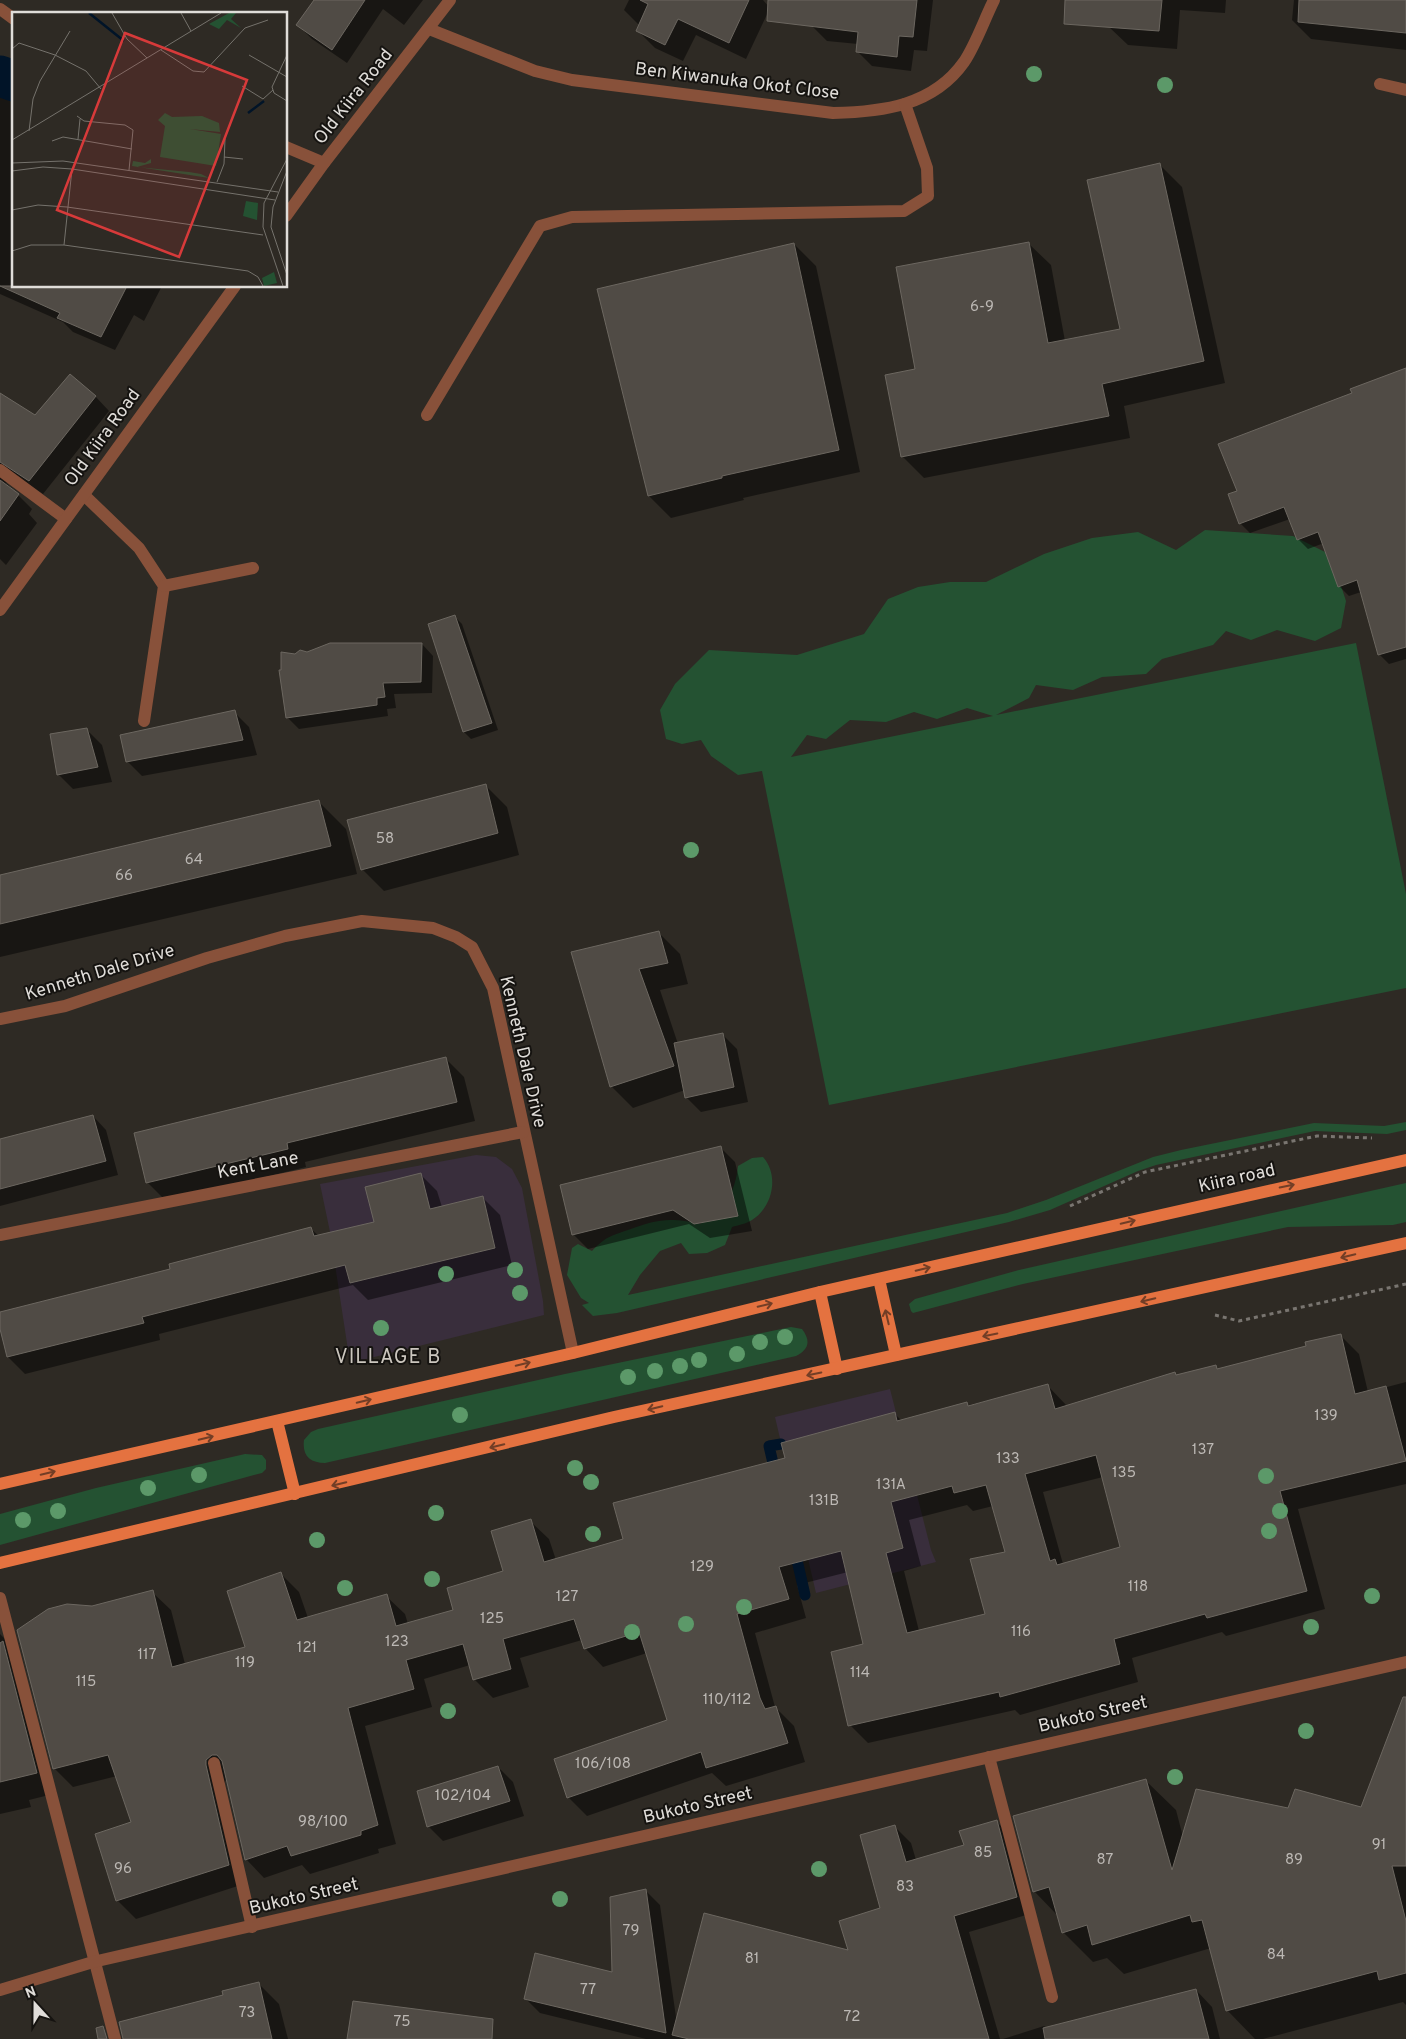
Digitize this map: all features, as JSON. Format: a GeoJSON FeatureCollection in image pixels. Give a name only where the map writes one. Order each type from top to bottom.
{"type":"FeatureCollection","features":[{"type":"Feature","properties":{"kind":"main road","name":"Kiira road"},"geometry":{"type":"LineString","coordinates":[[0,1484],[573,1353],[820,1292],[1404,1161]]}},
{"type":"Feature","properties":{"kind":"main road"},"geometry":{"type":"LineString","coordinates":[[0,1563],[614,1418],[1401,1244]]}},
{"type":"Feature","properties":{"kind":"main road"},"geometry":{"type":"LineString","coordinates":[[879,1280],[896,1355]]}},
{"type":"Feature","properties":{"kind":"main road"},"geometry":{"type":"LineString","coordinates":[[820,1292],[837,1369]]}},
{"type":"Feature","properties":{"kind":"main road"},"geometry":{"type":"LineString","coordinates":[[277,1421],[296,1494]]}},
{"type":"Feature","properties":{"kind":"street","name":"Old Kiira Road"},"geometry":{"type":"LineString","coordinates":[[288,213],[324,163],[450,0]]}},
{"type":"Feature","properties":{"kind":"street","name":"Ben Kiwanuka Okot Close"},"geometry":{"type":"LineString","coordinates":[[429,29],[535,71],[572,80],[833,113],[870,112],[890,110],[941,87],[965,61],[994,0]]}},
{"type":"Feature","properties":{"kind":"street"},"geometry":{"type":"LineString","coordinates":[[0,9],[12,18]]}},
{"type":"Feature","properties":{"kind":"street"},"geometry":{"type":"LineString","coordinates":[[1380,84],[1406,90]]}},
{"type":"Feature","properties":{"kind":"street"},"geometry":{"type":"LineString","coordinates":[[427,415],[540,226],[572,217],[904,211],[928,196],[927,168],[905,104]]}},
{"type":"Feature","properties":{"kind":"street"},"geometry":{"type":"LineString","coordinates":[[288,148],[324,163]]}},
{"type":"Feature","properties":{"kind":"street","name":"Old Kiira Road"},"geometry":{"type":"LineString","coordinates":[[0,610],[234,288]]}},
{"type":"Feature","properties":{"kind":"street"},"geometry":{"type":"LineString","coordinates":[[0,470],[66,519]]}},
{"type":"Feature","properties":{"kind":"street"},"geometry":{"type":"LineString","coordinates":[[84,495],[139,548],[164,586],[144,721]]}},
{"type":"Feature","properties":{"kind":"street"},"geometry":{"type":"LineString","coordinates":[[164,586],[253,568]]}},
{"type":"Feature","properties":{"kind":"street","name":"Kenneth Dale Drive"},"geometry":{"type":"LineString","coordinates":[[0,1020],[65,1006],[207,958],[285,936],[362,922],[433,928],[456,937],[472,947],[493,988],[523,1132],[573,1353]]}},
{"type":"Feature","properties":{"kind":"street","name":"Kent Lane"},"geometry":{"type":"LineString","coordinates":[[0,1235],[523,1132]]}},
{"type":"Feature","properties":{"kind":"street"},"geometry":{"type":"LineString","coordinates":[[0,1598],[93,1962],[115,2039]]}},
{"type":"Feature","properties":{"kind":"street","name":"Bukoto Street"},"geometry":{"type":"LineString","coordinates":[[0,1990],[93,1962],[1406,1662]]}},
{"type":"Feature","properties":{"kind":"street"},"geometry":{"type":"LineString","coordinates":[[989,1757],[1052,1997]]}},
{"type":"Feature","properties":{"kind":"street"},"geometry":{"type":"LineString","coordinates":[[214,1763],[252,1927]]}},
{"type":"Feature","properties":{"kind":"shaded area"},"geometry":{"type":"Polygon","coordinates":[[[476,1155],[496,1157],[512,1169],[522,1188],[544,1315],[350,1363],[330,1232],[320,1184],[476,1155]]]}},
{"type":"Feature","properties":{"kind":"shaded area"},"geometry":{"type":"Polygon","coordinates":[[[890,1389],[931,1550],[936,1562],[816,1593],[775,1417],[890,1389]]]}},
{"type":"Feature","properties":{"kind":"green space"},"geometry":{"type":"Polygon","coordinates":[[[1205,530],[1293,536],[1331,555],[1346,601],[1341,628],[1315,641],[1277,630],[1251,640],[1226,631],[1213,645],[1162,659],[1146,674],[1102,677],[1073,690],[1036,685],[1029,698],[996,715],[1356,643],[1406,894],[1406,988],[829,1105],[762,771],[738,775],[711,756],[701,740],[682,744],[666,739],[660,710],[675,684],[709,650],[797,655],[864,634],[888,599],[918,587],[950,582],[986,582],[1044,554],[1092,538],[1138,532],[1176,550],[1205,530]],[[967,708],[937,719],[914,712],[886,722],[850,720],[826,739],[807,735],[791,757],[993,716],[967,708]]]}},
{"type":"Feature","properties":{"kind":"green space"},"geometry":{"type":"Polygon","coordinates":[[[1406,1122],[1406,1130],[1387,1134],[1315,1131],[1156,1165],[1138,1171],[1050,1210],[1009,1222],[617,1313],[593,1316],[582,1305],[589,1303],[581,1298],[567,1275],[572,1248],[578,1244],[592,1251],[613,1236],[656,1221],[680,1220],[700,1224],[708,1219],[722,1207],[731,1193],[738,1166],[752,1158],[763,1157],[771,1173],[772,1182],[769,1200],[759,1215],[750,1221],[732,1227],[725,1245],[707,1253],[689,1254],[681,1243],[660,1251],[640,1275],[628,1295],[1007,1213],[1046,1200],[1153,1157],[1181,1150],[1314,1123],[1384,1126],[1406,1122]]]}},
{"type":"Feature","properties":{"kind":"green space"},"geometry":{"type":"Polygon","coordinates":[[[1406,1183],[1406,1222],[1393,1225],[1288,1227],[1023,1284],[913,1313],[909,1304],[915,1299],[1019,1270],[1406,1183]]]}},
{"type":"Feature","properties":{"kind":"green space"},"geometry":{"type":"Polygon","coordinates":[[[791,1327],[802,1329],[807,1337],[806,1348],[796,1356],[325,1463],[311,1460],[304,1450],[304,1440],[311,1432],[318,1429],[565,1374],[791,1327]]]}},
{"type":"Feature","properties":{"kind":"green space"},"geometry":{"type":"Polygon","coordinates":[[[245,1454],[262,1455],[266,1460],[266,1469],[262,1473],[0,1545],[0,1514],[96,1488],[245,1454]]]}},
{"type":"Feature","properties":{"kind":"building"},"geometry":{"type":"Polygon","coordinates":[[[314,0],[365,0],[332,50],[296,25],[314,0]]]}},
{"type":"Feature","properties":{"kind":"building"},"geometry":{"type":"Polygon","coordinates":[[[640,0],[749,0],[729,43],[678,19],[665,45],[636,31],[648,4],[640,0]]]}},
{"type":"Feature","properties":{"kind":"building"},"geometry":{"type":"Polygon","coordinates":[[[768,0],[917,0],[913,37],[899,36],[897,57],[856,52],[858,32],[767,21],[768,0]]]}},
{"type":"Feature","properties":{"kind":"building"},"geometry":{"type":"Polygon","coordinates":[[[1065,0],[1162,0],[1159,31],[1064,24],[1065,0]]]}},
{"type":"Feature","properties":{"kind":"building"},"geometry":{"type":"Polygon","coordinates":[[[1299,0],[1406,0],[1406,33],[1298,22],[1299,0]]]}},
{"type":"Feature","properties":{"kind":"building"},"geometry":{"type":"Polygon","coordinates":[[[1160,163],[1204,361],[1102,384],[1109,416],[901,457],[885,375],[915,369],[896,267],[1029,242],[1048,343],[1120,329],[1087,180],[1160,163]]]}},
{"type":"Feature","properties":{"kind":"building"},"geometry":{"type":"Polygon","coordinates":[[[794,243],[839,450],[722,476],[722,478],[648,496],[597,289],[794,243]]]}},
{"type":"Feature","properties":{"kind":"building"},"geometry":{"type":"Polygon","coordinates":[[[0,286],[12,286],[12,288],[126,288],[101,337],[57,318],[60,313],[0,286]]]}},
{"type":"Feature","properties":{"kind":"building"},"geometry":{"type":"Polygon","coordinates":[[[1406,368],[1406,647],[1378,655],[1357,580],[1338,587],[1318,532],[1297,540],[1284,507],[1239,524],[1228,494],[1237,491],[1218,444],[1352,393],[1350,389],[1406,368]]]}},
{"type":"Feature","properties":{"kind":"building"},"geometry":{"type":"Polygon","coordinates":[[[70,374],[96,396],[29,481],[0,462],[0,393],[35,415],[70,374]]]}},
{"type":"Feature","properties":{"kind":"building"},"geometry":{"type":"Polygon","coordinates":[[[0,480],[19,494],[0,521],[0,480]]]}},
{"type":"Feature","properties":{"kind":"building"},"geometry":{"type":"Polygon","coordinates":[[[455,615],[492,723],[463,732],[428,624],[455,615]]]}},
{"type":"Feature","properties":{"kind":"building"},"geometry":{"type":"Polygon","coordinates":[[[330,643],[422,643],[421,682],[383,683],[385,697],[377,698],[377,705],[286,718],[279,670],[281,670],[281,652],[295,654],[300,650],[307,652],[330,643]]]}},
{"type":"Feature","properties":{"kind":"building"},"geometry":{"type":"Polygon","coordinates":[[[235,710],[243,740],[126,762],[120,735],[235,710]]]}},
{"type":"Feature","properties":{"kind":"building"},"geometry":{"type":"Polygon","coordinates":[[[87,728],[98,767],[57,775],[50,734],[87,728]]]}},
{"type":"Feature","properties":{"kind":"building"},"geometry":{"type":"Polygon","coordinates":[[[486,784],[498,833],[361,870],[347,820],[486,784]]]}},
{"type":"Feature","properties":{"kind":"building"},"geometry":{"type":"Polygon","coordinates":[[[319,800],[331,846],[0,924],[0,875],[319,800]]]}},
{"type":"Feature","properties":{"kind":"building"},"geometry":{"type":"Polygon","coordinates":[[[659,931],[668,963],[639,969],[674,1066],[610,1087],[571,952],[659,931]]]}},
{"type":"Feature","properties":{"kind":"building"},"geometry":{"type":"Polygon","coordinates":[[[723,1033],[734,1087],[685,1098],[674,1043],[723,1033]]]}},
{"type":"Feature","properties":{"kind":"building"},"geometry":{"type":"Polygon","coordinates":[[[446,1057],[457,1102],[287,1143],[288,1149],[146,1183],[134,1133],[446,1057]]]}},
{"type":"Feature","properties":{"kind":"building"},"geometry":{"type":"Polygon","coordinates":[[[93,1115],[106,1161],[0,1189],[0,1139],[93,1115]]]}},
{"type":"Feature","properties":{"kind":"building"},"geometry":{"type":"Polygon","coordinates":[[[721,1146],[738,1216],[694,1224],[673,1210],[572,1235],[560,1185],[721,1146]]]}},
{"type":"Feature","properties":{"kind":"building"},"geometry":{"type":"Polygon","coordinates":[[[421,1173],[430,1209],[483,1196],[495,1248],[350,1283],[345,1265],[142,1317],[144,1323],[7,1357],[0,1329],[0,1312],[170,1269],[169,1264],[311,1227],[314,1236],[374,1222],[365,1187],[421,1173]]]}},
{"type":"Feature","properties":{"kind":"building"},"geometry":{"type":"Polygon","coordinates":[[[1341,1334],[1355,1394],[1386,1386],[1406,1461],[1280,1491],[1307,1591],[1207,1618],[1205,1614],[1114,1639],[1120,1664],[1000,1697],[999,1692],[848,1726],[831,1652],[863,1644],[841,1551],[779,1567],[789,1599],[737,1614],[760,1698],[765,1709],[776,1706],[788,1743],[706,1768],[701,1752],[567,1798],[554,1759],[667,1720],[639,1632],[584,1649],[574,1619],[503,1639],[511,1669],[473,1680],[463,1644],[406,1660],[414,1689],[348,1708],[378,1825],[361,1831],[361,1835],[291,1856],[287,1846],[245,1860],[222,1761],[217,1755],[212,1755],[206,1760],[206,1765],[229,1865],[116,1901],[95,1834],[131,1822],[108,1755],[53,1769],[17,1630],[48,1609],[67,1604],[92,1606],[153,1590],[172,1667],[245,1647],[227,1591],[281,1572],[297,1620],[387,1594],[396,1626],[453,1610],[447,1588],[503,1571],[491,1531],[531,1519],[544,1562],[623,1539],[613,1503],[785,1458],[781,1443],[895,1412],[897,1421],[967,1402],[968,1406],[1048,1384],[1055,1409],[1175,1372],[1176,1375],[1216,1365],[1217,1369],[1306,1346],[1305,1342],[1341,1334]],[[1096,1455],[1025,1474],[1050,1561],[1055,1559],[1057,1565],[1120,1547],[1096,1455]],[[986,1485],[954,1493],[952,1486],[891,1502],[903,1548],[886,1553],[907,1633],[985,1614],[970,1559],[1005,1552],[986,1485]]]}},
{"type":"Feature","properties":{"kind":"building"},"geometry":{"type":"Polygon","coordinates":[[[3,1641],[37,1773],[0,1782],[0,1643],[3,1641]]]}},
{"type":"Feature","properties":{"kind":"building"},"geometry":{"type":"Polygon","coordinates":[[[1403,1697],[1406,1697],[1406,1866],[1392,1866],[1406,1921],[1406,1973],[1379,1980],[1377,1971],[1226,2011],[1202,1920],[1192,1922],[1190,1915],[1092,1945],[1087,1925],[1062,1933],[1049,1887],[1033,1892],[1013,1816],[1146,1779],[1172,1870],[1196,1789],[1288,1808],[1295,1789],[1361,1807],[1403,1697]]]}},
{"type":"Feature","properties":{"kind":"building"},"geometry":{"type":"Polygon","coordinates":[[[498,1766],[510,1801],[427,1827],[417,1791],[498,1766]]]}},
{"type":"Feature","properties":{"kind":"building"},"geometry":{"type":"Polygon","coordinates":[[[997,1820],[1017,1897],[954,1916],[989,2039],[689,2039],[672,2035],[704,1913],[848,1950],[839,1921],[880,1908],[860,1835],[895,1825],[906,1862],[964,1845],[959,1831],[997,1820]]]}},
{"type":"Feature","properties":{"kind":"building"},"geometry":{"type":"Polygon","coordinates":[[[646,1889],[666,2033],[524,1999],[535,1953],[612,1972],[610,1897],[646,1889]]]}},
{"type":"Feature","properties":{"kind":"building"},"geometry":{"type":"Polygon","coordinates":[[[259,1982],[272,2039],[123,2039],[119,2022],[223,1995],[222,1991],[259,1982]]]}},
{"type":"Feature","properties":{"kind":"building"},"geometry":{"type":"Polygon","coordinates":[[[1196,1989],[1209,2039],[1045,2039],[1043,2028],[1196,1989]]]}},
{"type":"Feature","properties":{"kind":"building"},"geometry":{"type":"Polygon","coordinates":[[[353,2001],[493,2019],[492,2039],[347,2039],[353,2001]]]}},
{"type":"Feature","properties":{"kind":"building"},"geometry":{"type":"Polygon","coordinates":[[[103,2026],[107,2039],[98,2039],[96,2028],[103,2026]]]}},
{"type":"Feature","properties":{"kind":"waterway"},"geometry":{"type":"LineString","coordinates":[[0,76],[12,80]]}},
{"type":"Feature","properties":{"kind":"waterway"},"geometry":{"type":"LineString","coordinates":[[776,1476],[769,1446],[781,1444]]}},
{"type":"Feature","properties":{"kind":"waterway"},"geometry":{"type":"LineString","coordinates":[[794,1547],[805,1595]]}},
{"type":"Feature","properties":{"kind":"district","name":"VILLAGE B"},"geometry":{"type":"Point","coordinates":[388,1358]}}]}
